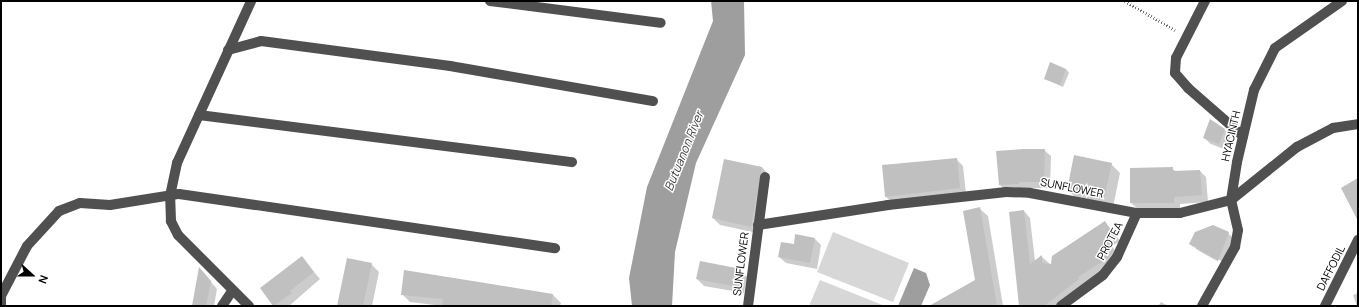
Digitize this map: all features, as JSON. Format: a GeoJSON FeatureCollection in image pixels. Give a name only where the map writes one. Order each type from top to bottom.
{"type":"FeatureCollection","features":[{"type":"Feature","properties":{"kind":"street"},"geometry":{"type":"LineString","coordinates":[[249,306],[178,235],[171,221],[170,196],[177,163],[251,1]]}},
{"type":"Feature","properties":{"kind":"street"},"geometry":{"type":"LineString","coordinates":[[490,1],[661,23]]}},
{"type":"Feature","properties":{"kind":"street"},"geometry":{"type":"LineString","coordinates":[[1204,1],[1176,58],[1175,73],[1188,88],[1242,136]]}},
{"type":"Feature","properties":{"kind":"street","name":"HYACINTH"},"geometry":{"type":"LineString","coordinates":[[1202,306],[1235,247],[1238,230],[1231,200],[1242,136],[1254,90],[1275,48],[1342,1]]}},
{"type":"Feature","properties":{"kind":"street"},"geometry":{"type":"LineString","coordinates":[[228,50],[261,41],[450,66],[653,101]]}},
{"type":"Feature","properties":{"kind":"street"},"geometry":{"type":"LineString","coordinates":[[199,115],[572,162]]}},
{"type":"Feature","properties":{"kind":"street","name":"SUNFLOWER"},"geometry":{"type":"LineString","coordinates":[[758,225],[888,205],[1006,192],[1030,193],[1137,213],[1180,213],[1231,200],[1296,147],[1333,128],[1358,124]]}},
{"type":"Feature","properties":{"kind":"street","name":"SUNFLOWER"},"geometry":{"type":"LineString","coordinates":[[748,306],[765,177]]}},
{"type":"Feature","properties":{"kind":"street"},"geometry":{"type":"LineString","coordinates":[[1,306],[1,296],[27,246],[59,211],[80,203],[110,205],[179,194],[555,248]]}},
{"type":"Feature","properties":{"kind":"street","name":"PROTEA"},"geometry":{"type":"LineString","coordinates":[[1061,306],[1104,275],[1117,257],[1137,213]]}},
{"type":"Feature","properties":{"kind":"street","name":"DAFFODIL"},"geometry":{"type":"LineString","coordinates":[[1325,306],[1358,240]]}},
{"type":"Feature","properties":{"kind":"street"},"geometry":{"type":"LineString","coordinates":[[222,306],[232,290]]}},
{"type":"Feature","properties":{"kind":"path"},"geometry":{"type":"LineString","coordinates":[[1125,1],[1187,37]]}},
{"type":"Feature","properties":{"kind":"shaded area"},"geometry":{"type":"Polygon","coordinates":[[[833,232],[909,263],[893,302],[817,272],[833,232]]]}},
{"type":"Feature","properties":{"kind":"shaded area"},"geometry":{"type":"Polygon","coordinates":[[[820,280],[885,306],[809,306],[820,280]]]}},
{"type":"Feature","properties":{"kind":"water","name":"Butuanon River"},"geometry":{"type":"Polygon","coordinates":[[[711,1],[744,1],[745,55],[696,163],[675,252],[672,306],[632,306],[629,278],[647,187],[713,21],[711,1]]]}},
{"type":"Feature","properties":{"kind":"water"},"geometry":{"type":"Polygon","coordinates":[[[914,268],[926,273],[930,285],[921,306],[898,306],[914,268]]]}},
{"type":"Feature","properties":{"kind":"building"},"geometry":{"type":"Polygon","coordinates":[[[1050,62],[1066,69],[1060,85],[1044,79],[1050,62]]]}},
{"type":"Feature","properties":{"kind":"building"},"geometry":{"type":"Polygon","coordinates":[[[1210,119],[1225,129],[1219,144],[1203,138],[1210,119]]]}},
{"type":"Feature","properties":{"kind":"building"},"geometry":{"type":"Polygon","coordinates":[[[1045,149],[1044,182],[1019,182],[1019,184],[999,185],[996,151],[1045,149]]]}},
{"type":"Feature","properties":{"kind":"building"},"geometry":{"type":"Polygon","coordinates":[[[1074,155],[1112,163],[1104,198],[1067,190],[1074,155]]]}},
{"type":"Feature","properties":{"kind":"building"},"geometry":{"type":"Polygon","coordinates":[[[957,158],[960,188],[885,197],[882,165],[957,158]]]}},
{"type":"Feature","properties":{"kind":"building"},"geometry":{"type":"Polygon","coordinates":[[[724,159],[762,167],[751,227],[712,218],[724,159]]]}},
{"type":"Feature","properties":{"kind":"building"},"geometry":{"type":"Polygon","coordinates":[[[1173,167],[1173,171],[1200,170],[1202,195],[1174,197],[1174,203],[1130,203],[1130,168],[1173,167]]]}},
{"type":"Feature","properties":{"kind":"building"},"geometry":{"type":"Polygon","coordinates":[[[1358,178],[1358,221],[1341,188],[1358,178]]]}},
{"type":"Feature","properties":{"kind":"building"},"geometry":{"type":"Polygon","coordinates":[[[980,207],[997,306],[929,306],[975,280],[963,211],[980,207]]]}},
{"type":"Feature","properties":{"kind":"building"},"geometry":{"type":"Polygon","coordinates":[[[1024,210],[1030,264],[1042,255],[1042,263],[1051,264],[1052,256],[1105,221],[1114,235],[1107,240],[1113,250],[1108,258],[1078,277],[1079,279],[1044,306],[1019,306],[1009,212],[1024,210]]]}},
{"type":"Feature","properties":{"kind":"building"},"geometry":{"type":"Polygon","coordinates":[[[1213,225],[1229,232],[1218,261],[1189,244],[1195,232],[1213,225]]]}},
{"type":"Feature","properties":{"kind":"building"},"geometry":{"type":"Polygon","coordinates":[[[795,234],[815,238],[810,263],[778,257],[781,242],[794,244],[795,234]]]}},
{"type":"Feature","properties":{"kind":"building"},"geometry":{"type":"Polygon","coordinates":[[[302,256],[314,272],[290,291],[292,293],[273,306],[260,288],[302,256]]]}},
{"type":"Feature","properties":{"kind":"building"},"geometry":{"type":"Polygon","coordinates":[[[347,258],[372,263],[363,306],[337,306],[347,258]]]}},
{"type":"Feature","properties":{"kind":"building"},"geometry":{"type":"Polygon","coordinates":[[[700,261],[741,269],[738,287],[696,279],[700,261]]]}},
{"type":"Feature","properties":{"kind":"building"},"geometry":{"type":"Polygon","coordinates":[[[199,267],[211,281],[206,306],[192,306],[199,267]]]}},
{"type":"Feature","properties":{"kind":"building"},"geometry":{"type":"Polygon","coordinates":[[[404,270],[553,294],[551,306],[442,306],[443,299],[401,295],[404,270]]]}}]}
